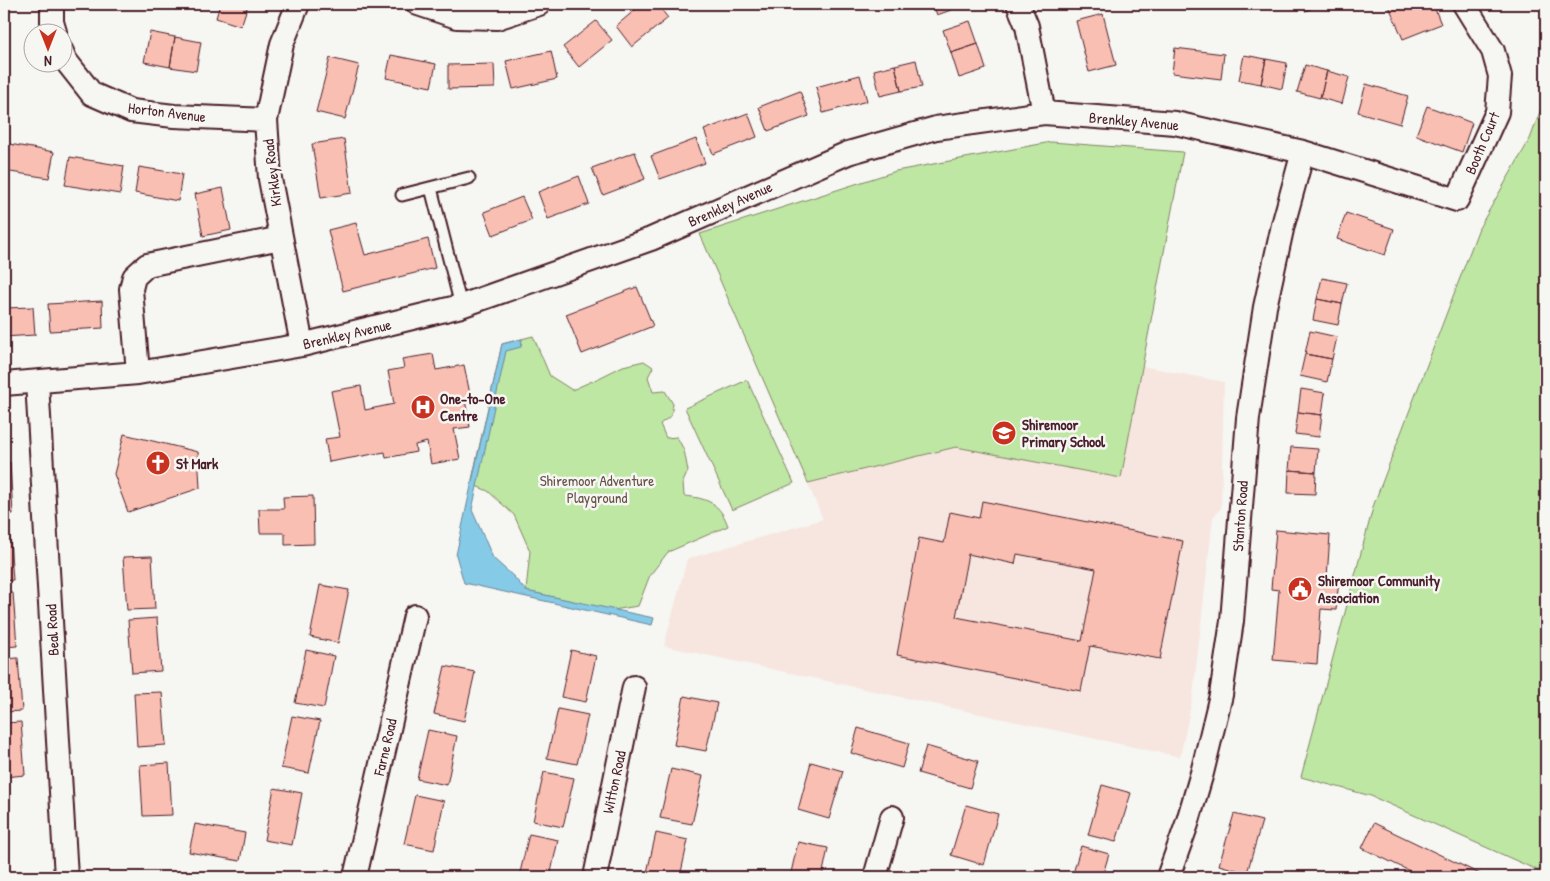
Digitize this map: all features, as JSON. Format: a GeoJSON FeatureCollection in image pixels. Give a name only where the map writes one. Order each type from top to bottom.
{"type":"FeatureCollection","features":[{"type":"Feature","properties":{"kind":"street"},"geometry":{"type":"LineString","coordinates":[[52,4],[52,22]]}},
{"type":"Feature","properties":{"kind":"street","name":"Kirkley Road"},"geometry":{"type":"LineString","coordinates":[[298,4],[282,44],[266,120],[270,179],[302,345]]}},
{"type":"Feature","properties":{"kind":"street"},"geometry":{"type":"LineString","coordinates":[[418,4],[456,17],[497,18],[539,4]]}},
{"type":"Feature","properties":{"kind":"street"},"geometry":{"type":"LineString","coordinates":[[1018,4],[1026,26],[1044,113]]}},
{"type":"Feature","properties":{"kind":"street","name":"Booth Court"},"geometry":{"type":"LineString","coordinates":[[1457,200],[1497,112],[1500,76],[1493,51],[1464,4]]}},
{"type":"Feature","properties":{"kind":"street","name":"Horton Avenue"},"geometry":{"type":"LineString","coordinates":[[72,69],[92,94],[131,111],[174,116],[266,120]]}},
{"type":"Feature","properties":{"kind":"street","name":"Brenkley Avenue"},"geometry":{"type":"LineString","coordinates":[[4,384],[138,373],[302,345],[461,306],[651,239],[848,153],[936,128],[1044,113],[1175,124],[1302,152],[1457,200]]}},
{"type":"Feature","properties":{"kind":"street","name":"Stanton Road"},"geometry":{"type":"LineString","coordinates":[[1168,877],[1188,824],[1220,695],[1232,621],[1248,418],[1265,307],[1283,225],[1302,152]]}},
{"type":"Feature","properties":{"kind":"street"},"geometry":{"type":"LineString","coordinates":[[138,373],[131,288],[134,277],[147,265],[281,238]]}},
{"type":"Feature","properties":{"kind":"street","name":"Beal Road"},"geometry":{"type":"LineString","coordinates":[[36,382],[66,877]]}},
{"type":"Feature","properties":{"kind":"street","name":"Farne Road"},"geometry":{"type":"LineString","coordinates":[[355,877],[414,616]]}},
{"type":"Feature","properties":{"kind":"street","name":"Witton Road"},"geometry":{"type":"LineString","coordinates":[[595,877],[634,687]]}},
{"type":"Feature","properties":{"kind":"street"},"geometry":{"type":"LineString","coordinates":[[875,877],[892,817]]}},
{"type":"Feature","properties":{"kind":"lane"},"geometry":{"type":"LineString","coordinates":[[402,195],[469,178]]}},
{"type":"Feature","properties":{"kind":"lane"},"geometry":{"type":"LineString","coordinates":[[431,188],[461,306]]}},
{"type":"Feature","properties":{"kind":"shaded area","name":"Shiremoor Primary School"},"geometry":{"type":"Polygon","coordinates":[[[1051,142],[1183,152],[1142,366],[1224,382],[1221,508],[1213,517],[1193,696],[1180,757],[664,646],[687,559],[823,519],[700,234],[896,171],[1051,142]]]}},
{"type":"Feature","properties":{"kind":"green space"},"geometry":{"type":"Polygon","coordinates":[[[1546,108],[1546,874],[1371,796],[1301,777],[1374,504],[1479,228],[1530,139],[1541,109],[1546,108]]]}},
{"type":"Feature","properties":{"kind":"green space"},"geometry":{"type":"Polygon","coordinates":[[[1051,142],[1183,152],[1121,478],[956,447],[808,483],[700,234],[896,171],[1051,142]]]}},
{"type":"Feature","properties":{"kind":"green space","name":"Shiremoor Adventure Playground"},"geometry":{"type":"Polygon","coordinates":[[[533,336],[550,376],[572,390],[623,366],[644,361],[653,367],[648,377],[653,392],[665,391],[673,404],[671,416],[660,424],[666,438],[677,437],[684,450],[688,471],[683,482],[684,496],[699,498],[712,503],[725,518],[728,526],[668,552],[650,575],[638,606],[613,610],[526,591],[530,551],[514,515],[488,491],[471,484],[502,344],[533,336]]]}},
{"type":"Feature","properties":{"kind":"green space"},"geometry":{"type":"Polygon","coordinates":[[[747,380],[794,483],[732,510],[685,408],[747,380]]]}},
{"type":"Feature","properties":{"kind":"water"},"geometry":{"type":"Polygon","coordinates":[[[522,339],[521,347],[506,351],[472,510],[493,558],[526,591],[654,618],[652,625],[464,583],[456,555],[502,344],[522,339]]]}},
{"type":"Feature","properties":{"kind":"building"},"geometry":{"type":"Polygon","coordinates":[[[220,4],[248,5],[241,26],[216,18],[220,4]]]}},
{"type":"Feature","properties":{"kind":"building"},"geometry":{"type":"Polygon","coordinates":[[[642,4],[657,4],[668,18],[632,47],[616,26],[642,4]]]}},
{"type":"Feature","properties":{"kind":"building"},"geometry":{"type":"Polygon","coordinates":[[[933,4],[965,4],[965,5],[937,15],[933,4]]]}},
{"type":"Feature","properties":{"kind":"building"},"geometry":{"type":"Polygon","coordinates":[[[1302,4],[1323,4],[1305,11],[1302,4]]]}},
{"type":"Feature","properties":{"kind":"building"},"geometry":{"type":"Polygon","coordinates":[[[1388,4],[1433,4],[1441,24],[1403,39],[1388,4]]]}},
{"type":"Feature","properties":{"kind":"building"},"geometry":{"type":"Polygon","coordinates":[[[1103,14],[1116,65],[1089,72],[1076,21],[1103,14]]]}},
{"type":"Feature","properties":{"kind":"building"},"geometry":{"type":"Polygon","coordinates":[[[596,21],[612,40],[579,67],[563,47],[596,21]]]}},
{"type":"Feature","properties":{"kind":"building"},"geometry":{"type":"Polygon","coordinates":[[[970,21],[978,44],[951,53],[943,30],[970,21]]]}},
{"type":"Feature","properties":{"kind":"building"},"geometry":{"type":"Polygon","coordinates":[[[150,32],[175,37],[170,67],[144,62],[150,32]]]}},
{"type":"Feature","properties":{"kind":"building"},"geometry":{"type":"Polygon","coordinates":[[[175,37],[201,42],[196,71],[170,67],[175,37]]]}},
{"type":"Feature","properties":{"kind":"building"},"geometry":{"type":"Polygon","coordinates":[[[978,44],[986,69],[959,78],[951,53],[978,44]]]}},
{"type":"Feature","properties":{"kind":"building"},"geometry":{"type":"Polygon","coordinates":[[[1175,48],[1224,54],[1221,79],[1172,73],[1175,48]]]}},
{"type":"Feature","properties":{"kind":"building"},"geometry":{"type":"Polygon","coordinates":[[[551,51],[557,79],[513,89],[506,61],[551,51]]]}},
{"type":"Feature","properties":{"kind":"building"},"geometry":{"type":"Polygon","coordinates":[[[391,55],[436,64],[431,87],[386,78],[391,55]]]}},
{"type":"Feature","properties":{"kind":"building"},"geometry":{"type":"Polygon","coordinates":[[[1244,55],[1266,59],[1261,84],[1239,80],[1244,55]]]}},
{"type":"Feature","properties":{"kind":"building"},"geometry":{"type":"Polygon","coordinates":[[[330,58],[359,65],[345,119],[316,112],[330,58]]]}},
{"type":"Feature","properties":{"kind":"building"},"geometry":{"type":"Polygon","coordinates":[[[1266,59],[1287,63],[1282,89],[1261,84],[1266,59]]]}},
{"type":"Feature","properties":{"kind":"building"},"geometry":{"type":"Polygon","coordinates":[[[916,60],[922,87],[901,91],[895,65],[916,60]]]}},
{"type":"Feature","properties":{"kind":"building"},"geometry":{"type":"Polygon","coordinates":[[[494,64],[495,88],[448,89],[448,65],[494,64]]]}},
{"type":"Feature","properties":{"kind":"building"},"geometry":{"type":"Polygon","coordinates":[[[895,65],[901,91],[880,96],[874,70],[895,65]]]}},
{"type":"Feature","properties":{"kind":"building"},"geometry":{"type":"Polygon","coordinates":[[[1305,65],[1327,71],[1320,98],[1297,92],[1305,65]]]}},
{"type":"Feature","properties":{"kind":"building"},"geometry":{"type":"Polygon","coordinates":[[[1327,71],[1349,77],[1342,104],[1320,98],[1327,71]]]}},
{"type":"Feature","properties":{"kind":"building"},"geometry":{"type":"Polygon","coordinates":[[[860,75],[867,101],[823,113],[816,87],[860,75]]]}},
{"type":"Feature","properties":{"kind":"building"},"geometry":{"type":"Polygon","coordinates":[[[1366,84],[1408,96],[1400,124],[1358,112],[1366,84]]]}},
{"type":"Feature","properties":{"kind":"building"},"geometry":{"type":"Polygon","coordinates":[[[800,91],[809,116],[768,131],[759,107],[800,91]]]}},
{"type":"Feature","properties":{"kind":"building"},"geometry":{"type":"Polygon","coordinates":[[[1427,106],[1472,123],[1462,152],[1416,135],[1427,106]]]}},
{"type":"Feature","properties":{"kind":"building"},"geometry":{"type":"Polygon","coordinates":[[[748,113],[757,137],[713,154],[704,130],[748,113]]]}},
{"type":"Feature","properties":{"kind":"building"},"geometry":{"type":"Polygon","coordinates":[[[344,139],[352,193],[321,198],[312,144],[344,139]]]}},
{"type":"Feature","properties":{"kind":"building"},"geometry":{"type":"Polygon","coordinates":[[[696,139],[705,163],[660,179],[651,156],[696,139]]]}},
{"type":"Feature","properties":{"kind":"building"},"geometry":{"type":"Polygon","coordinates":[[[4,143],[54,152],[49,178],[4,171],[4,143]]]}},
{"type":"Feature","properties":{"kind":"building"},"geometry":{"type":"Polygon","coordinates":[[[635,152],[645,179],[603,195],[592,168],[635,152]]]}},
{"type":"Feature","properties":{"kind":"building"},"geometry":{"type":"Polygon","coordinates":[[[70,157],[124,166],[120,194],[65,185],[70,157]]]}},
{"type":"Feature","properties":{"kind":"building"},"geometry":{"type":"Polygon","coordinates":[[[139,167],[182,174],[178,201],[135,193],[139,167]]]}},
{"type":"Feature","properties":{"kind":"building"},"geometry":{"type":"Polygon","coordinates":[[[579,176],[589,204],[548,219],[538,192],[579,176]]]}},
{"type":"Feature","properties":{"kind":"building"},"geometry":{"type":"Polygon","coordinates":[[[223,188],[231,230],[203,236],[195,194],[223,188]]]}},
{"type":"Feature","properties":{"kind":"building"},"geometry":{"type":"Polygon","coordinates":[[[522,197],[532,220],[493,235],[484,212],[522,197]]]}},
{"type":"Feature","properties":{"kind":"building"},"geometry":{"type":"Polygon","coordinates":[[[1346,213],[1394,229],[1385,255],[1337,239],[1346,213]]]}},
{"type":"Feature","properties":{"kind":"building"},"geometry":{"type":"Polygon","coordinates":[[[356,223],[365,255],[428,239],[435,268],[343,291],[328,230],[356,223]]]}},
{"type":"Feature","properties":{"kind":"building"},"geometry":{"type":"Polygon","coordinates":[[[1322,278],[1347,283],[1342,304],[1317,299],[1322,278]]]}},
{"type":"Feature","properties":{"kind":"building"},"geometry":{"type":"Polygon","coordinates":[[[637,287],[653,326],[582,354],[566,314],[637,287]]]}},
{"type":"Feature","properties":{"kind":"building"},"geometry":{"type":"Polygon","coordinates":[[[1317,299],[1342,304],[1338,325],[1313,320],[1317,299]]]}},
{"type":"Feature","properties":{"kind":"building"},"geometry":{"type":"Polygon","coordinates":[[[102,301],[103,328],[50,331],[48,304],[102,301]]]}},
{"type":"Feature","properties":{"kind":"building"},"geometry":{"type":"Polygon","coordinates":[[[33,307],[35,335],[4,337],[4,308],[33,307]]]}},
{"type":"Feature","properties":{"kind":"building"},"geometry":{"type":"Polygon","coordinates":[[[1310,331],[1337,337],[1332,359],[1305,354],[1310,331]]]}},
{"type":"Feature","properties":{"kind":"building","name":"One-to-One Centre"},"geometry":{"type":"Polygon","coordinates":[[[433,354],[436,370],[464,365],[471,399],[465,400],[470,427],[454,429],[460,459],[431,464],[427,442],[415,445],[416,452],[386,458],[385,452],[329,462],[325,439],[340,437],[331,391],[361,386],[365,410],[394,404],[388,371],[404,368],[402,359],[433,354]]]}},
{"type":"Feature","properties":{"kind":"building"},"geometry":{"type":"Polygon","coordinates":[[[1305,354],[1332,359],[1327,382],[1300,376],[1305,354]]]}},
{"type":"Feature","properties":{"kind":"building"},"geometry":{"type":"Polygon","coordinates":[[[1301,389],[1325,393],[1322,415],[1298,412],[1301,389]]]}},
{"type":"Feature","properties":{"kind":"building"},"geometry":{"type":"Polygon","coordinates":[[[1298,412],[1322,415],[1319,437],[1295,434],[1298,412]]]}},
{"type":"Feature","properties":{"kind":"building","name":"St Mark"},"geometry":{"type":"Polygon","coordinates":[[[124,434],[198,452],[200,488],[128,512],[114,474],[124,434]]]}},
{"type":"Feature","properties":{"kind":"building"},"geometry":{"type":"Polygon","coordinates":[[[1291,447],[1318,449],[1316,472],[1289,470],[1291,447]]]}},
{"type":"Feature","properties":{"kind":"building"},"geometry":{"type":"Polygon","coordinates":[[[4,462],[10,462],[13,514],[4,514],[4,462]]]}},
{"type":"Feature","properties":{"kind":"building"},"geometry":{"type":"Polygon","coordinates":[[[1289,470],[1316,472],[1315,494],[1288,493],[1289,470]]]}},
{"type":"Feature","properties":{"kind":"building"},"geometry":{"type":"Polygon","coordinates":[[[313,496],[314,544],[285,545],[285,533],[260,533],[259,509],[284,509],[283,497],[313,496]]]}},
{"type":"Feature","properties":{"kind":"building"},"geometry":{"type":"Polygon","coordinates":[[[982,501],[1183,541],[1160,659],[1090,646],[1081,691],[897,655],[919,538],[944,543],[950,512],[979,518],[982,501]],[[968,554],[956,617],[1082,641],[1096,569],[1017,554],[1015,564],[968,554]]]}},
{"type":"Feature","properties":{"kind":"building"},"geometry":{"type":"Polygon","coordinates":[[[9,527],[13,580],[4,581],[4,528],[9,527]]]}},
{"type":"Feature","properties":{"kind":"building"},"geometry":{"type":"Polygon","coordinates":[[[1276,530],[1330,535],[1327,577],[1339,579],[1336,610],[1321,609],[1317,664],[1273,660],[1279,590],[1271,589],[1276,530]]]}},
{"type":"Feature","properties":{"kind":"building"},"geometry":{"type":"Polygon","coordinates":[[[152,556],[155,609],[127,610],[123,557],[152,556]]]}},
{"type":"Feature","properties":{"kind":"building"},"geometry":{"type":"Polygon","coordinates":[[[320,585],[349,590],[338,643],[310,637],[320,585]]]}},
{"type":"Feature","properties":{"kind":"building"},"geometry":{"type":"Polygon","coordinates":[[[4,593],[13,593],[17,646],[4,647],[4,593]]]}},
{"type":"Feature","properties":{"kind":"building"},"geometry":{"type":"Polygon","coordinates":[[[157,618],[161,671],[132,673],[128,620],[157,618]]]}},
{"type":"Feature","properties":{"kind":"building"},"geometry":{"type":"Polygon","coordinates":[[[306,650],[334,656],[324,708],[295,703],[306,650]]]}},
{"type":"Feature","properties":{"kind":"building"},"geometry":{"type":"Polygon","coordinates":[[[571,650],[596,656],[586,702],[561,697],[571,650]]]}},
{"type":"Feature","properties":{"kind":"building"},"geometry":{"type":"Polygon","coordinates":[[[18,658],[22,711],[4,712],[4,659],[18,658]]]}},
{"type":"Feature","properties":{"kind":"building"},"geometry":{"type":"Polygon","coordinates":[[[445,666],[475,672],[464,721],[434,714],[445,666]]]}},
{"type":"Feature","properties":{"kind":"building"},"geometry":{"type":"Polygon","coordinates":[[[162,692],[166,745],[137,747],[134,693],[162,692]]]}},
{"type":"Feature","properties":{"kind":"building"},"geometry":{"type":"Polygon","coordinates":[[[684,696],[717,703],[706,751],[674,745],[684,696]]]}},
{"type":"Feature","properties":{"kind":"building"},"geometry":{"type":"Polygon","coordinates":[[[558,709],[588,715],[577,764],[547,758],[558,709]]]}},
{"type":"Feature","properties":{"kind":"building"},"geometry":{"type":"Polygon","coordinates":[[[292,716],[320,721],[309,773],[281,768],[292,716]]]}},
{"type":"Feature","properties":{"kind":"building"},"geometry":{"type":"Polygon","coordinates":[[[21,722],[25,775],[4,777],[4,723],[21,722]]]}},
{"type":"Feature","properties":{"kind":"building"},"geometry":{"type":"Polygon","coordinates":[[[858,728],[909,743],[902,768],[851,753],[858,728]]]}},
{"type":"Feature","properties":{"kind":"building"},"geometry":{"type":"Polygon","coordinates":[[[428,730],[457,736],[447,785],[417,779],[428,730]]]}},
{"type":"Feature","properties":{"kind":"building"},"geometry":{"type":"Polygon","coordinates":[[[926,746],[978,761],[970,788],[918,773],[926,746]]]}},
{"type":"Feature","properties":{"kind":"building"},"geometry":{"type":"Polygon","coordinates":[[[811,762],[843,771],[829,819],[798,810],[811,762]]]}},
{"type":"Feature","properties":{"kind":"building"},"geometry":{"type":"Polygon","coordinates":[[[169,763],[172,815],[143,816],[140,765],[169,763]]]}},
{"type":"Feature","properties":{"kind":"building"},"geometry":{"type":"Polygon","coordinates":[[[671,769],[703,776],[692,824],[660,818],[671,769]]]}},
{"type":"Feature","properties":{"kind":"building"},"geometry":{"type":"Polygon","coordinates":[[[544,772],[574,778],[563,827],[533,821],[544,772]]]}},
{"type":"Feature","properties":{"kind":"building"},"geometry":{"type":"Polygon","coordinates":[[[1102,785],[1131,793],[1116,842],[1088,835],[1102,785]]]}},
{"type":"Feature","properties":{"kind":"building"},"geometry":{"type":"Polygon","coordinates":[[[274,788],[302,793],[292,845],[264,840],[274,788]]]}},
{"type":"Feature","properties":{"kind":"building"},"geometry":{"type":"Polygon","coordinates":[[[415,795],[444,801],[434,850],[404,844],[415,795]]]}},
{"type":"Feature","properties":{"kind":"building"},"geometry":{"type":"Polygon","coordinates":[[[966,805],[998,814],[984,865],[951,855],[966,805]]]}},
{"type":"Feature","properties":{"kind":"building"},"geometry":{"type":"Polygon","coordinates":[[[1234,814],[1262,821],[1247,873],[1219,865],[1234,814]]]}},
{"type":"Feature","properties":{"kind":"building"},"geometry":{"type":"Polygon","coordinates":[[[1374,823],[1484,876],[1422,877],[1362,848],[1374,823]]]}},
{"type":"Feature","properties":{"kind":"building"},"geometry":{"type":"Polygon","coordinates":[[[195,824],[245,833],[240,861],[189,852],[195,824]]]}},
{"type":"Feature","properties":{"kind":"building"},"geometry":{"type":"Polygon","coordinates":[[[656,833],[688,840],[680,877],[646,877],[656,833]]]}},
{"type":"Feature","properties":{"kind":"building"},"geometry":{"type":"Polygon","coordinates":[[[529,834],[558,840],[550,877],[519,877],[529,834]]]}},
{"type":"Feature","properties":{"kind":"building"},"geometry":{"type":"Polygon","coordinates":[[[798,842],[828,848],[822,877],[790,877],[798,842]]]}},
{"type":"Feature","properties":{"kind":"building"},"geometry":{"type":"Polygon","coordinates":[[[1081,846],[1109,854],[1102,877],[1072,877],[1081,846]]]}},
{"type":"Feature","properties":{"kind":"place","name":"One-to-One Centre"},"geometry":{"type":"Point","coordinates":[423,407]}},
{"type":"Feature","properties":{"kind":"place","name":"Shiremoor Primary School"},"geometry":{"type":"Point","coordinates":[1004,433]}},
{"type":"Feature","properties":{"kind":"place","name":"St Mark"},"geometry":{"type":"Point","coordinates":[158,463]}},
{"type":"Feature","properties":{"kind":"place","name":"Shiremoor Community Association"},"geometry":{"type":"Point","coordinates":[1300,589]}}]}
